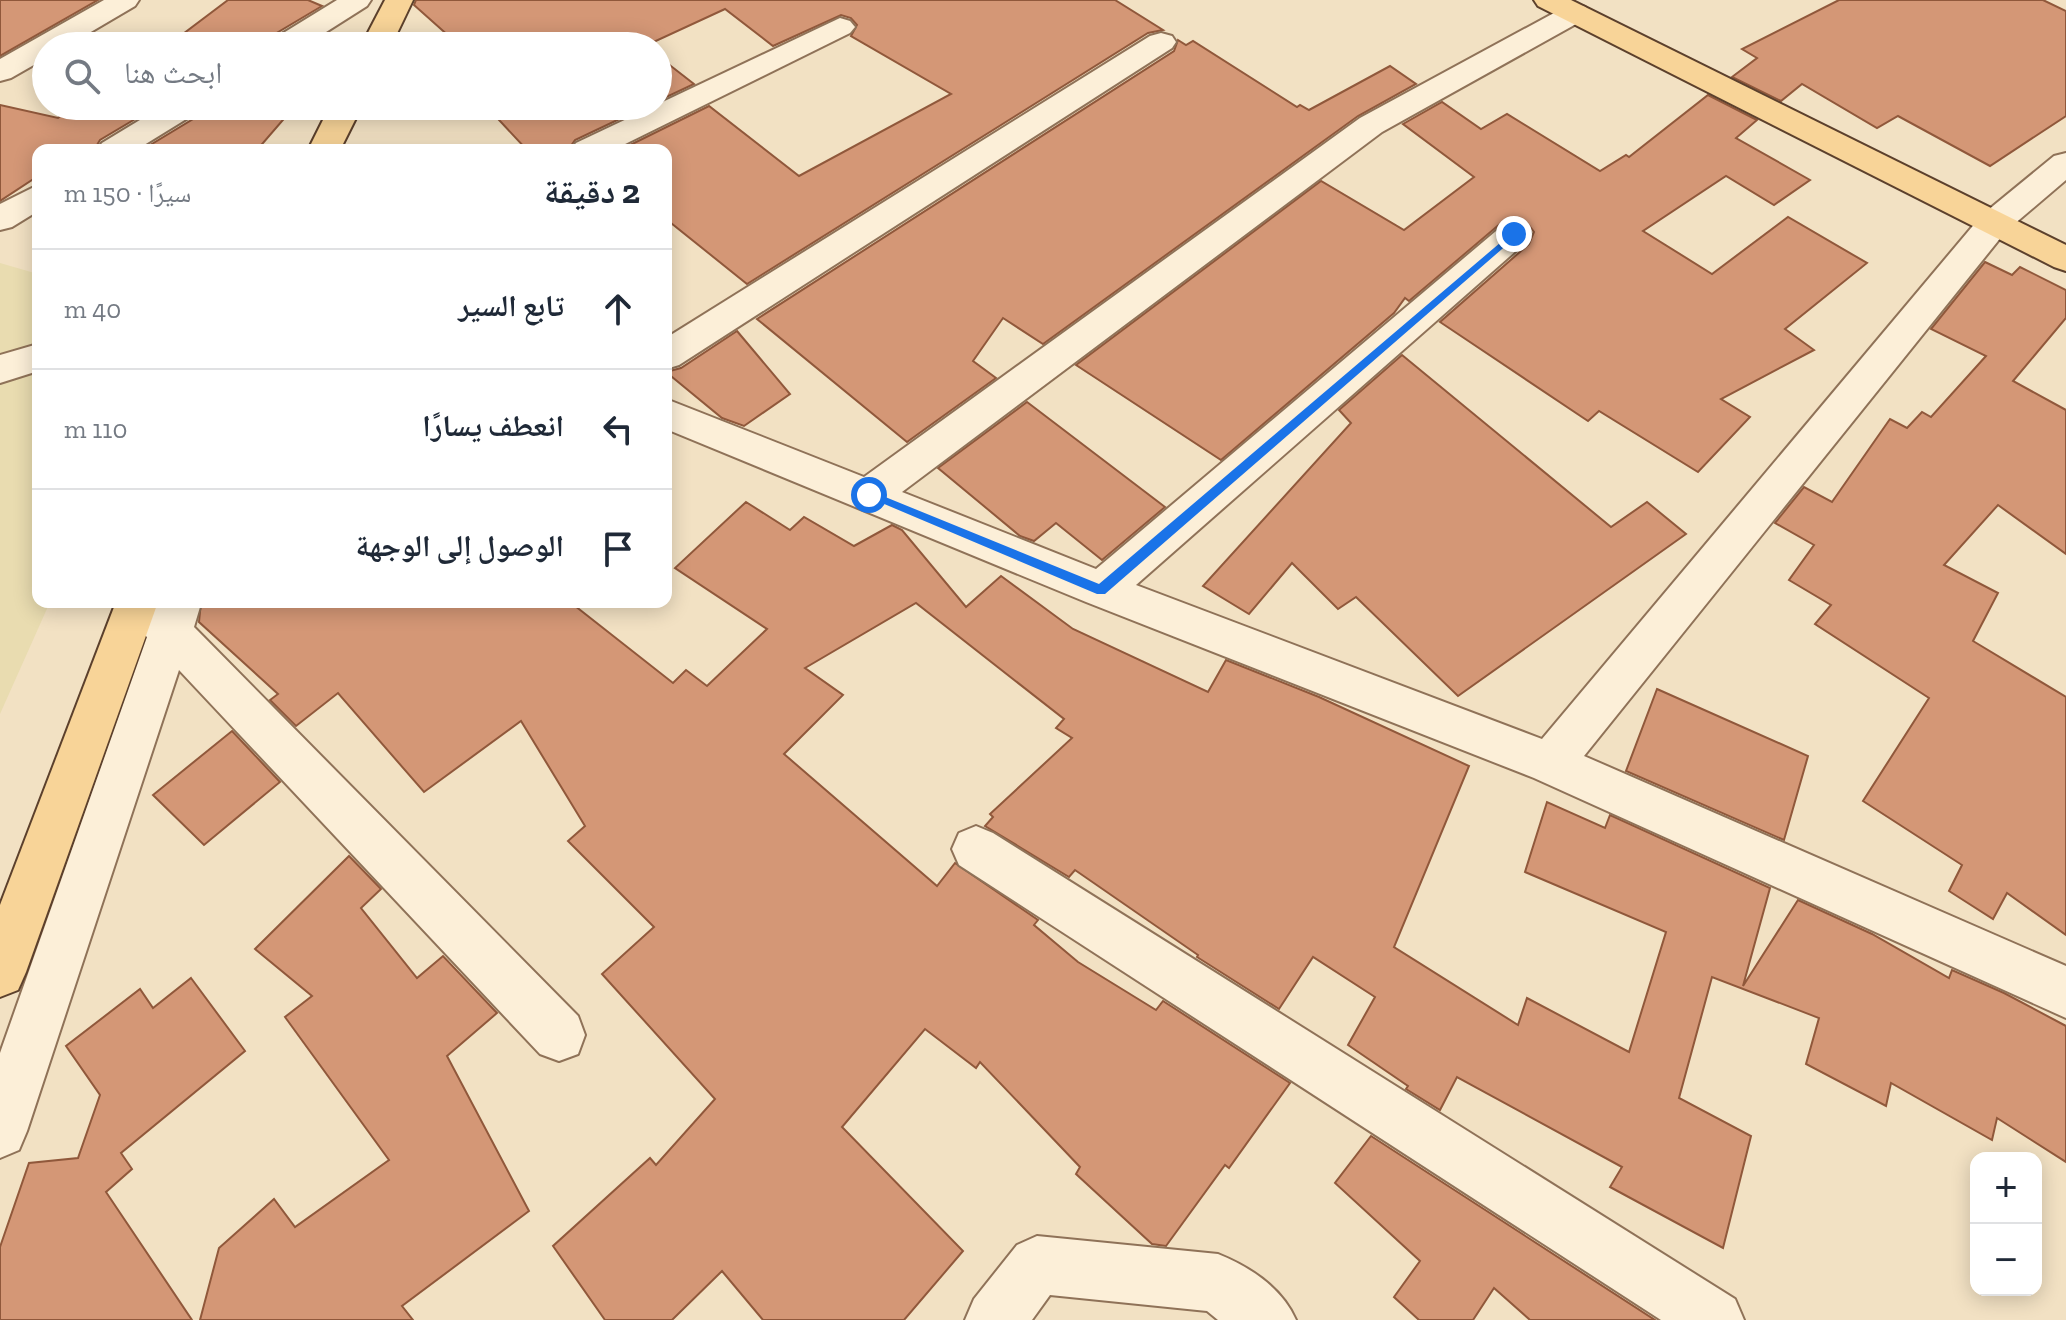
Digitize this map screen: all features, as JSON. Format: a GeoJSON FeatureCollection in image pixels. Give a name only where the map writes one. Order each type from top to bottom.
{"type":"FeatureCollection","features":[{"type":"Feature","properties":{"kind":"main road"},"geometry":{"type":"LineString","coordinates":[[383,32],[399,0]]}},
{"type":"Feature","properties":{"kind":"main road"},"geometry":{"type":"LineString","coordinates":[[1562,7],[2066,259]]}},
{"type":"Feature","properties":{"kind":"main road"},"geometry":{"type":"LineString","coordinates":[[327,144],[339,120]]}},
{"type":"Feature","properties":{"kind":"main road"},"geometry":{"type":"LineString","coordinates":[[0,972],[156,610]]}},
{"type":"Feature","properties":{"kind":"street"},"geometry":{"type":"LineString","coordinates":[[69,32],[125,0]]}},
{"type":"Feature","properties":{"kind":"street"},"geometry":{"type":"LineString","coordinates":[[306,32],[357,0]]}},
{"type":"Feature","properties":{"kind":"street"},"geometry":{"type":"LineString","coordinates":[[869,495],[1371,125],[1562,7]]}},
{"type":"Feature","properties":{"kind":"street"},"geometry":{"type":"LineString","coordinates":[[672,109],[840,27]]}},
{"type":"Feature","properties":{"kind":"street"},"geometry":{"type":"LineString","coordinates":[[672,352],[1161,42]]}},
{"type":"Feature","properties":{"kind":"street"},"geometry":{"type":"LineString","coordinates":[[0,72],[32,54]]}},
{"type":"Feature","properties":{"kind":"street"},"geometry":{"type":"LineString","coordinates":[[123,144],[162,120]]}},
{"type":"Feature","properties":{"kind":"street"},"geometry":{"type":"LineString","coordinates":[[599,144],[649,120]]}},
{"type":"Feature","properties":{"kind":"street"},"geometry":{"type":"LineString","coordinates":[[1550,763],[1994,223],[2066,163]]}},
{"type":"Feature","properties":{"kind":"street"},"geometry":{"type":"LineString","coordinates":[[0,219],[32,200]]}},
{"type":"Feature","properties":{"kind":"street"},"geometry":{"type":"LineString","coordinates":[[0,226],[32,234]]}},
{"type":"Feature","properties":{"kind":"street"},"geometry":{"type":"LineString","coordinates":[[1101,590],[1514,234]]}},
{"type":"Feature","properties":{"kind":"street"},"geometry":{"type":"LineString","coordinates":[[0,369],[32,359]]}},
{"type":"Feature","properties":{"kind":"street"},"geometry":{"type":"LineString","coordinates":[[672,415],[1101,590],[1550,763],[2066,992]]}},
{"type":"Feature","properties":{"kind":"street"},"geometry":{"type":"LineString","coordinates":[[0,1131],[156,610],[559,1035]]}},
{"type":"Feature","properties":{"kind":"street"},"geometry":{"type":"LineString","coordinates":[[976,849],[1714,1320]]}},
{"type":"Feature","properties":{"kind":"street"},"geometry":{"type":"LineString","coordinates":[[995,1320],[1037,1265],[1218,1283],[1266,1320]]}},
{"type":"Feature","properties":{"kind":"shaded area"},"geometry":{"type":"Polygon","coordinates":[[[0,263],[32,272],[32,608],[47,608],[0,714],[0,263]]]}},
{"type":"Feature","properties":{"kind":"building"},"geometry":{"type":"Polygon","coordinates":[[[0,0],[98,0],[42,32],[32,32],[32,38],[0,56],[0,0]]]}},
{"type":"Feature","properties":{"kind":"building"},"geometry":{"type":"Polygon","coordinates":[[[228,0],[308,0],[322,6],[278,32],[186,32],[228,0]]]}},
{"type":"Feature","properties":{"kind":"building"},"geometry":{"type":"Polygon","coordinates":[[[416,0],[1115,0],[1163,30],[1148,33],[747,284],[672,224],[672,144],[632,144],[709,106],[799,176],[951,94],[851,36],[857,25],[851,18],[841,15],[773,46],[725,9],[672,34],[444,32],[414,5],[416,0]]]}},
{"type":"Feature","properties":{"kind":"building"},"geometry":{"type":"Polygon","coordinates":[[[1839,0],[2043,0],[2066,11],[2066,116],[1990,166],[1898,116],[1877,128],[1802,84],[1781,101],[1732,77],[1757,58],[1742,49],[1839,0]]]}},
{"type":"Feature","properties":{"kind":"building"},"geometry":{"type":"Polygon","coordinates":[[[1178,40],[1186,45],[1193,41],[1297,107],[1300,105],[1309,110],[1390,66],[1416,84],[1358,116],[1043,344],[1003,318],[973,361],[996,378],[907,442],[757,319],[1174,51],[1178,40]]]}},
{"type":"Feature","properties":{"kind":"building"},"geometry":{"type":"Polygon","coordinates":[[[672,67],[694,84],[672,94],[672,67]]]}},
{"type":"Feature","properties":{"kind":"building"},"geometry":{"type":"Polygon","coordinates":[[[1708,95],[1757,120],[1736,138],[1810,180],[1774,205],[1726,176],[1643,231],[1712,274],[1788,217],[1867,263],[1785,329],[1814,350],[1721,399],[1750,417],[1698,472],[1599,411],[1588,421],[1440,322],[1529,244],[1534,232],[1527,223],[1515,220],[1500,224],[1409,301],[1405,298],[1394,313],[1221,460],[1076,365],[1321,181],[1404,230],[1474,177],[1403,124],[1442,102],[1481,129],[1507,114],[1600,171],[1626,155],[1629,157],[1708,95]]]}},
{"type":"Feature","properties":{"kind":"building"},"geometry":{"type":"Polygon","coordinates":[[[0,105],[32,112],[32,120],[134,120],[98,144],[32,144],[32,180],[0,201],[0,105]]]}},
{"type":"Feature","properties":{"kind":"building"},"geometry":{"type":"Polygon","coordinates":[[[191,120],[283,120],[262,144],[152,144],[191,120]]]}},
{"type":"Feature","properties":{"kind":"building"},"geometry":{"type":"Polygon","coordinates":[[[499,120],[617,120],[572,144],[521,144],[499,120]]]}},
{"type":"Feature","properties":{"kind":"building"},"geometry":{"type":"Polygon","coordinates":[[[1985,262],[2012,275],[2020,267],[2066,290],[2066,318],[2013,381],[2066,410],[2066,554],[1998,505],[1944,565],[1998,593],[1973,641],[2066,697],[2066,935],[2007,893],[1993,919],[1949,891],[1962,865],[1863,801],[1929,698],[1815,624],[1831,605],[1789,580],[1814,545],[1775,523],[1804,487],[1832,502],[1890,419],[1907,428],[1922,412],[1931,417],[1986,356],[1931,329],[1985,262]]]}},
{"type":"Feature","properties":{"kind":"building"},"geometry":{"type":"Polygon","coordinates":[[[737,331],[790,394],[744,426],[722,418],[672,377],[672,370],[681,368],[737,331]]]}},
{"type":"Feature","properties":{"kind":"building"},"geometry":{"type":"Polygon","coordinates":[[[1402,355],[1611,527],[1647,502],[1686,534],[1458,696],[1356,597],[1338,609],[1292,563],[1249,614],[1203,586],[1351,423],[1339,410],[1402,355]]]}},
{"type":"Feature","properties":{"kind":"building"},"geometry":{"type":"Polygon","coordinates":[[[1027,402],[1165,507],[1102,560],[1056,523],[1034,541],[1020,536],[938,468],[1027,402]]]}},
{"type":"Feature","properties":{"kind":"building"},"geometry":{"type":"Polygon","coordinates":[[[746,502],[790,530],[804,517],[854,546],[892,525],[902,530],[966,607],[1001,576],[1073,629],[1208,692],[1226,660],[1319,697],[1469,766],[1394,947],[1518,1025],[1527,998],[1629,1052],[1666,932],[1525,872],[1547,802],[1605,828],[1610,815],[1770,888],[1743,986],[1798,900],[1872,934],[1949,978],[1952,970],[2066,1026],[2066,1162],[1997,1118],[1992,1140],[1891,1083],[1886,1106],[1806,1064],[1819,1018],[1712,977],[1679,1098],[1751,1136],[1723,1248],[1610,1187],[1622,1167],[1457,1077],[1440,1110],[1406,1089],[1408,1086],[1348,1045],[1375,997],[1313,957],[1279,1009],[1197,957],[1075,870],[1069,877],[985,826],[993,817],[990,814],[1072,738],[1056,728],[1064,719],[916,603],[805,668],[843,695],[784,754],[937,886],[955,863],[1038,920],[1034,925],[1078,962],[1156,1010],[1163,1001],[1290,1083],[1229,1168],[1225,1165],[1166,1246],[1152,1244],[1076,1174],[1080,1167],[980,1062],[976,1068],[925,1029],[842,1127],[963,1251],[904,1320],[763,1320],[722,1271],[672,1320],[605,1320],[553,1246],[650,1158],[656,1165],[715,1099],[602,974],[654,927],[568,841],[585,826],[521,721],[424,792],[338,693],[296,726],[270,700],[278,694],[199,622],[200,608],[578,608],[673,683],[686,670],[707,686],[767,629],[675,568],[746,502]]]}},
{"type":"Feature","properties":{"kind":"building"},"geometry":{"type":"Polygon","coordinates":[[[1657,689],[1808,756],[1784,840],[1626,771],[1657,689]]]}},
{"type":"Feature","properties":{"kind":"building"},"geometry":{"type":"Polygon","coordinates":[[[232,731],[280,782],[204,845],[153,795],[232,731]]]}},
{"type":"Feature","properties":{"kind":"building"},"geometry":{"type":"Polygon","coordinates":[[[349,856],[381,889],[361,908],[417,978],[443,956],[497,1013],[447,1056],[529,1211],[402,1306],[413,1320],[200,1320],[219,1248],[274,1199],[295,1227],[389,1160],[285,1017],[312,996],[255,949],[349,856]]]}},
{"type":"Feature","properties":{"kind":"building"},"geometry":{"type":"Polygon","coordinates":[[[191,978],[245,1051],[121,1153],[132,1169],[106,1192],[192,1320],[0,1320],[0,1247],[29,1163],[78,1158],[100,1095],[66,1046],[140,989],[153,1008],[191,978]]]}},
{"type":"Feature","properties":{"kind":"building"},"geometry":{"type":"Polygon","coordinates":[[[1371,1136],[1655,1320],[1530,1320],[1494,1288],[1473,1320],[1419,1320],[1394,1297],[1420,1261],[1335,1183],[1371,1136]]]}},
{"type":"Feature","properties":{"kind":"route"},"geometry":{"type":"LineString","coordinates":[[869,495],[1101,590],[1514,234]]}}]}
